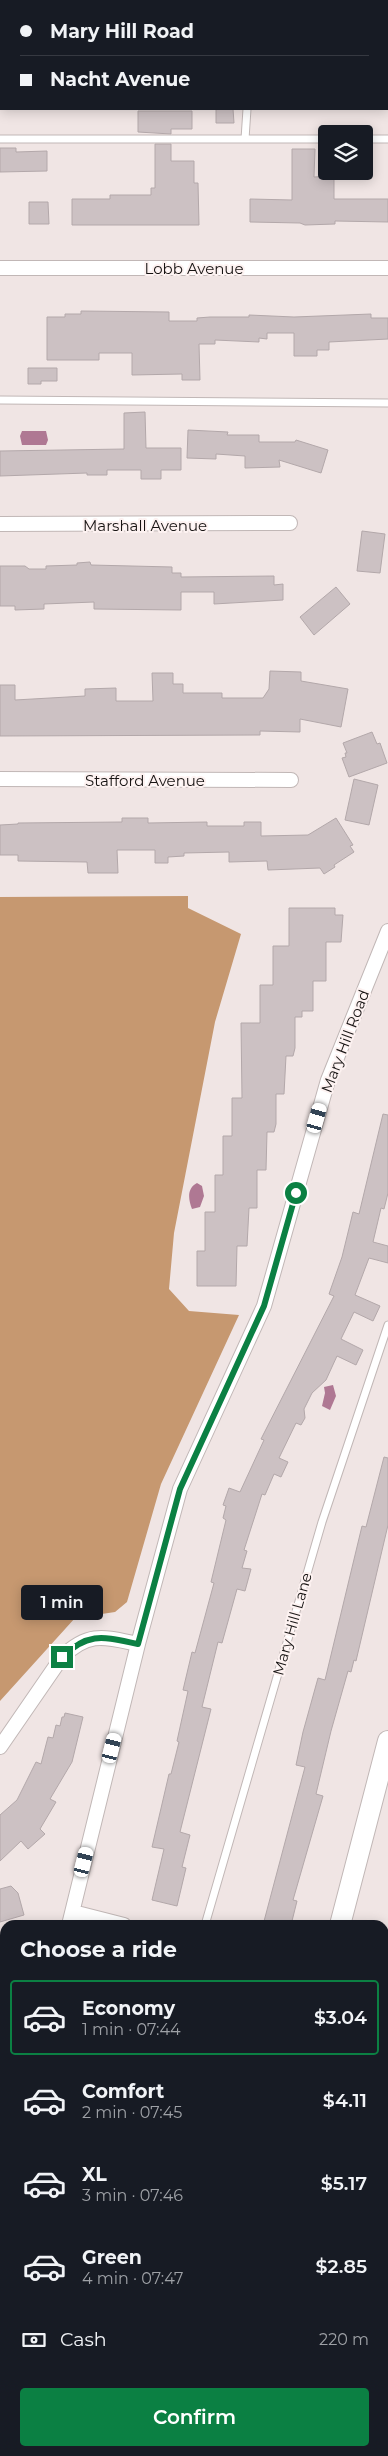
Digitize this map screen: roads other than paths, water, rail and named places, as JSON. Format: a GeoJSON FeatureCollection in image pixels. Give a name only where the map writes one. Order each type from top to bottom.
{"type":"FeatureCollection","features":[{"type":"Feature","properties":{"kind":"street","name":"Lobb Avenue"},"geometry":{"type":"LineString","coordinates":[[0,268],[388,268]]}},
{"type":"Feature","properties":{"kind":"street","name":"Marshall Avenue"},"geometry":{"type":"LineString","coordinates":[[0,524],[290,523]]}},
{"type":"Feature","properties":{"kind":"street","name":"Stafford Avenue"},"geometry":{"type":"LineString","coordinates":[[0,779],[291,780]]}},
{"type":"Feature","properties":{"kind":"street","name":"Mary Hill Road"},"geometry":{"type":"LineString","coordinates":[[70,1918],[138,1644],[180,1489],[264,1306],[328,1080],[388,931]]}},
{"type":"Feature","properties":{"kind":"street"},"geometry":{"type":"LineString","coordinates":[[0,1747],[62,1657],[73,1646],[86,1639],[96,1637],[138,1644]]}},
{"type":"Feature","properties":{"kind":"street"},"geometry":{"type":"LineString","coordinates":[[341,1920],[388,1741]]}},
{"type":"Feature","properties":{"kind":"street"},"geometry":{"type":"LineString","coordinates":[[70,1918],[85,1920]]}},
{"type":"Feature","properties":{"kind":"lane"},"geometry":{"type":"LineString","coordinates":[[245,139],[247,110]]}},
{"type":"Feature","properties":{"kind":"lane"},"geometry":{"type":"LineString","coordinates":[[0,139],[318,139]]}},
{"type":"Feature","properties":{"kind":"lane"},"geometry":{"type":"LineString","coordinates":[[373,139],[388,139]]}},
{"type":"Feature","properties":{"kind":"lane"},"geometry":{"type":"LineString","coordinates":[[0,400],[388,403]]}},
{"type":"Feature","properties":{"kind":"lane","name":"Mary Hill Lane"},"geometry":{"type":"LineString","coordinates":[[206,1920],[322,1522],[388,1325]]}}]}
